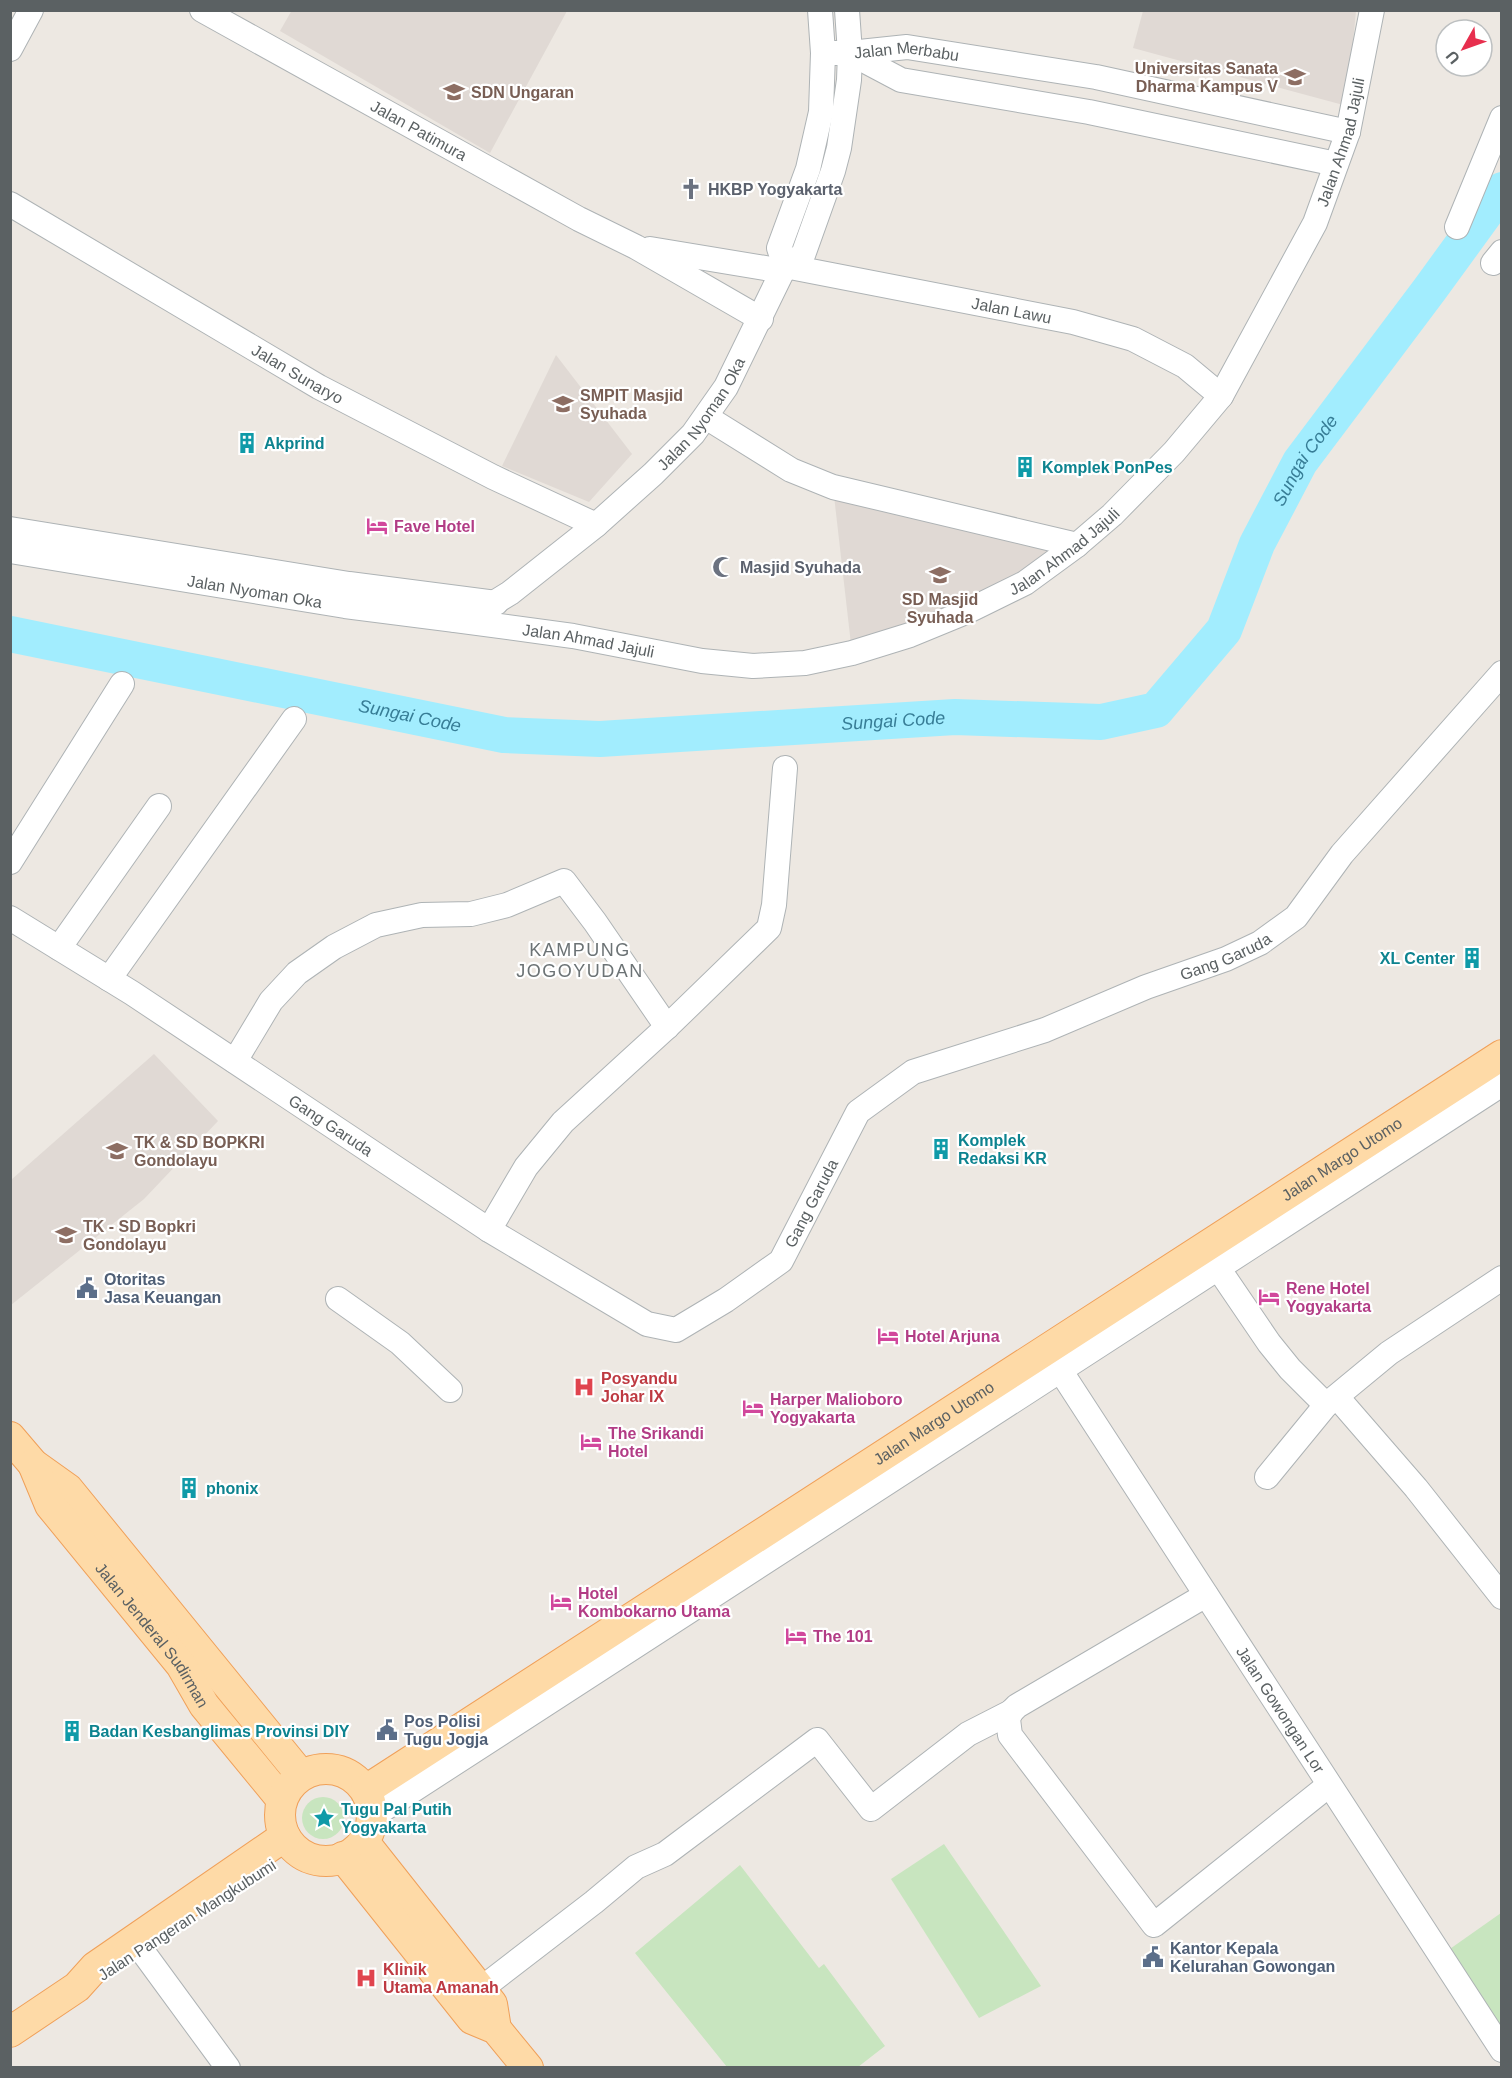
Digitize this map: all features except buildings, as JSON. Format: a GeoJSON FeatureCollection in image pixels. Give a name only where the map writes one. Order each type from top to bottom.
{"type":"FeatureCollection","features":[{"type":"Feature","properties":{"kind":"main road","name":"Jalan Margo Utomo"},"geometry":{"type":"LineString","coordinates":[[362,1826],[483,1730],[1499,1070]]}},
{"type":"Feature","properties":{"kind":"main road","name":"Jalan Jenderal Sudirman"},"geometry":{"type":"LineString","coordinates":[[10,1437],[33,1464],[68,1489],[150,1607],[204,1704],[282,1800]]}},
{"type":"Feature","properties":{"kind":"main road","name":"Jalan Jenderal Sudirman"},"geometry":{"type":"LineString","coordinates":[[150,1607],[301,1775]]}},
{"type":"Feature","properties":{"kind":"main road"},"geometry":{"type":"LineString","coordinates":[[362,1826],[334,1860],[320,1860],[290,1843],[280,1816],[282,1800],[289,1786],[301,1775],[316,1769],[332,1768],[346,1773],[362,1826],[472,2019],[496,2029],[528,2067]]}},
{"type":"Feature","properties":{"kind":"main road"},"geometry":{"type":"LineString","coordinates":[[362,1826],[492,2004],[496,2029]]}},
{"type":"Feature","properties":{"kind":"main road","name":"Jalan Pangeran Mangkubumi"},"geometry":{"type":"LineString","coordinates":[[11,2031],[77,1987],[104,1978],[143,1952],[290,1843]]}},
{"type":"Feature","properties":{"kind":"main road","name":"Jalan Pangeran Mangkubumi"},"geometry":{"type":"LineString","coordinates":[[77,1987],[95,1966],[290,1843]]}},
{"type":"Feature","properties":{"kind":"street"},"geometry":{"type":"LineString","coordinates":[[10,49],[31,10]]}},
{"type":"Feature","properties":{"kind":"street","name":"Jalan Patimura"},"geometry":{"type":"LineString","coordinates":[[202,10],[579,219],[636,247],[761,319]]}},
{"type":"Feature","properties":{"kind":"street","name":"Jalan Nyoman Oka"},"geometry":{"type":"LineString","coordinates":[[784,268],[779,248],[814,150],[821,112],[823,53],[820,10]]}},
{"type":"Feature","properties":{"kind":"street","name":"Jalan Nyoman Oka"},"geometry":{"type":"LineString","coordinates":[[10,551],[94,555],[141,562],[347,595],[455,620],[476,614],[496,603],[596,525],[679,449],[706,417],[726,387],[784,268],[802,255],[833,171],[847,103],[850,53],[847,10]]}},
{"type":"Feature","properties":{"kind":"street","name":"Jalan Ahmad Jajuli"},"geometry":{"type":"LineString","coordinates":[[455,620],[573,636],[702,661],[753,666],[806,663],[852,653],[910,635],[966,612],[1025,583],[1077,545],[1112,515],[1196,428],[1221,396],[1315,223],[1348,132],[1372,10]]}},
{"type":"Feature","properties":{"kind":"street","name":"Jalan Merbabu"},"geometry":{"type":"LineString","coordinates":[[850,53],[907,47],[1096,77],[1348,132]]}},
{"type":"Feature","properties":{"kind":"street"},"geometry":{"type":"LineString","coordinates":[[823,53],[850,53]]}},
{"type":"Feature","properties":{"kind":"street","name":"Jalan Merbabu"},"geometry":{"type":"LineString","coordinates":[[850,53],[901,80],[1089,112],[1336,164]]}},
{"type":"Feature","properties":{"kind":"street"},"geometry":{"type":"LineString","coordinates":[[1089,112],[1096,77]]}},
{"type":"Feature","properties":{"kind":"street"},"geometry":{"type":"LineString","coordinates":[[1457,227],[1502,118]]}},
{"type":"Feature","properties":{"kind":"street","name":"Jalan Sunaryo"},"geometry":{"type":"LineString","coordinates":[[10,204],[319,387],[493,477],[596,525]]}},
{"type":"Feature","properties":{"kind":"street","name":"Jalan Patimura"},"geometry":{"type":"LineString","coordinates":[[636,247],[784,268]]}},
{"type":"Feature","properties":{"kind":"street","name":"Jalan Lawu"},"geometry":{"type":"LineString","coordinates":[[784,268],[1073,322],[1132,339],[1185,366],[1221,396]]}},
{"type":"Feature","properties":{"kind":"street"},"geometry":{"type":"LineString","coordinates":[[706,417],[791,470],[833,487],[1077,545]]}},
{"type":"Feature","properties":{"kind":"street","name":"Jalan Nyoman Oka"},"geometry":{"type":"LineString","coordinates":[[10,529],[94,555]]}},
{"type":"Feature","properties":{"kind":"street","name":"Jalan Nyoman Oka"},"geometry":{"type":"LineString","coordinates":[[347,595],[496,603]]}},
{"type":"Feature","properties":{"kind":"street","name":"Gang Garuda"},"geometry":{"type":"LineString","coordinates":[[10,918],[235,1061],[489,1230],[647,1324],[676,1330],[781,1261],[858,1112],[913,1072],[1045,1029],[1146,987],[1226,959],[1260,943],[1296,916],[1342,854],[1502,673]]}},
{"type":"Feature","properties":{"kind":"street"},"geometry":{"type":"LineString","coordinates":[[10,862],[122,684]]}},
{"type":"Feature","properties":{"kind":"street"},"geometry":{"type":"LineString","coordinates":[[109,979],[294,719]]}},
{"type":"Feature","properties":{"kind":"street"},"geometry":{"type":"LineString","coordinates":[[489,1230],[526,1167],[563,1122],[667,1027],[769,928],[774,905],[785,768]]}},
{"type":"Feature","properties":{"kind":"street"},"geometry":{"type":"LineString","coordinates":[[59,948],[159,806]]}},
{"type":"Feature","properties":{"kind":"street"},"geometry":{"type":"LineString","coordinates":[[235,1061],[271,1001],[297,973],[334,947],[376,925],[422,915],[471,914],[507,905],[564,881],[596,922],[667,1027]]}},
{"type":"Feature","properties":{"kind":"street","name":"Jalan Margo Utomo"},"geometry":{"type":"LineString","coordinates":[[1174,1282],[1218,1268],[1255,1229]]}},
{"type":"Feature","properties":{"kind":"street"},"geometry":{"type":"LineString","coordinates":[[1218,1268],[1269,1343],[1290,1369],[1332,1401],[1416,1488],[1498,1585]]}},
{"type":"Feature","properties":{"kind":"street"},"geometry":{"type":"LineString","coordinates":[[1267,1477],[1332,1401],[1389,1353],[1502,1278]]}},
{"type":"Feature","properties":{"kind":"street"},"geometry":{"type":"LineString","coordinates":[[338,1299],[400,1343],[450,1390]]}},
{"type":"Feature","properties":{"kind":"street","name":"Jalan Gowongan Lor"},"geometry":{"type":"LineString","coordinates":[[1053,1360],[1502,2050]]}},
{"type":"Feature","properties":{"kind":"street"},"geometry":{"type":"LineString","coordinates":[[480,1989],[636,1867],[665,1854],[817,1740],[871,1809],[968,1734],[1011,1712],[1017,1706],[1206,1595]]}},
{"type":"Feature","properties":{"kind":"street"},"geometry":{"type":"LineString","coordinates":[[1011,1712],[1008,1719],[1010,1735],[1154,1925],[1329,1785]]}},
{"type":"Feature","properties":{"kind":"street"},"geometry":{"type":"LineString","coordinates":[[143,1952],[228,2067]]}},
{"type":"Feature","properties":{"kind":"shaded area","name":"SDN Ungaran"},"geometry":{"type":"Polygon","coordinates":[[[292,10],[567,11],[490,153],[280,31],[292,10]]]}},
{"type":"Feature","properties":{"kind":"shaded area","name":"Universitas Sanata Dharma Kampus V"},"geometry":{"type":"Polygon","coordinates":[[[1143,11],[1356,11],[1347,106],[1133,48],[1143,11]]]}},
{"type":"Feature","properties":{"kind":"shaded area","name":"SMPIT Masjid Syuhada"},"geometry":{"type":"Polygon","coordinates":[[[556,355],[632,454],[589,502],[502,466],[556,355]]]}},
{"type":"Feature","properties":{"kind":"shaded area","name":"SD Masjid Syuhada"},"geometry":{"type":"Polygon","coordinates":[[[833,487],[1077,545],[1047,568],[852,653],[833,487]]]}},
{"type":"Feature","properties":{"kind":"shaded area","name":"TK & SD BOPKRI Gondolayu"},"geometry":{"type":"Polygon","coordinates":[[[154,1054],[218,1121],[144,1199],[11,1305],[11,1180],[154,1054]]]}},
{"type":"Feature","properties":{"kind":"green space","name":"Tugu Pal Putih Yogyakarta"},"geometry":{"type":"Polygon","coordinates":[[[323,1797],[338,1803],[344,1818],[338,1833],[323,1839],[308,1833],[302,1818],[308,1803],[323,1797]]]}},
{"type":"Feature","properties":{"kind":"green space"},"geometry":{"type":"Polygon","coordinates":[[[944,1844],[1041,1986],[979,2018],[891,1879],[944,1844]]]}},
{"type":"Feature","properties":{"kind":"green space"},"geometry":{"type":"Polygon","coordinates":[[[740,1865],[819,1968],[824,1964],[885,2046],[858,2067],[727,2067],[635,1953],[740,1865]]]}},
{"type":"Feature","properties":{"kind":"green space"},"geometry":{"type":"Polygon","coordinates":[[[1501,1913],[1502,2028],[1447,1951],[1501,1913]]]}},
{"type":"Feature","properties":{"kind":"waterway","name":"Sungai Code"},"geometry":{"type":"LineString","coordinates":[[10,634],[504,735],[600,739],[955,717],[1101,722],[1156,710],[1224,630],[1257,544],[1300,462],[1502,190]]}},
{"type":"Feature","properties":{"kind":"place","name":"Universitas Sanata Dharma Kampus V"},"geometry":{"type":"Point","coordinates":[1295,77]}},
{"type":"Feature","properties":{"kind":"place","name":"SDN Ungaran"},"geometry":{"type":"Point","coordinates":[454,92]}},
{"type":"Feature","properties":{"kind":"place","name":"HKBP Yogyakarta"},"geometry":{"type":"Point","coordinates":[691,189]}},
{"type":"Feature","properties":{"kind":"place","name":"SMPIT Masjid Syuhada"},"geometry":{"type":"Point","coordinates":[563,404]}},
{"type":"Feature","properties":{"kind":"place","name":"Akprind"},"geometry":{"type":"Point","coordinates":[247,443]}},
{"type":"Feature","properties":{"kind":"place","name":"Komplek PonPes"},"geometry":{"type":"Point","coordinates":[1025,467]}},
{"type":"Feature","properties":{"kind":"place","name":"Fave Hotel"},"geometry":{"type":"Point","coordinates":[377,526]}},
{"type":"Feature","properties":{"kind":"place","name":"Masjid Syuhada"},"geometry":{"type":"Point","coordinates":[723,567]}},
{"type":"Feature","properties":{"kind":"place","name":"SD Masjid Syuhada"},"geometry":{"type":"Point","coordinates":[940,575]}},
{"type":"Feature","properties":{"kind":"place","name":"XL Center"},"geometry":{"type":"Point","coordinates":[1472,958]}},
{"type":"Feature","properties":{"kind":"place","name":"Komplek Redaksi KR"},"geometry":{"type":"Point","coordinates":[941,1149]}},
{"type":"Feature","properties":{"kind":"place","name":"TK & SD BOPKRI Gondolayu"},"geometry":{"type":"Point","coordinates":[117,1151]}},
{"type":"Feature","properties":{"kind":"place","name":"TK - SD Bopkri Gondolayu"},"geometry":{"type":"Point","coordinates":[66,1235]}},
{"type":"Feature","properties":{"kind":"place","name":"Otoritas Jasa Keuangan"},"geometry":{"type":"Point","coordinates":[87,1288]}},
{"type":"Feature","properties":{"kind":"place","name":"Rene Hotel Yogyakarta"},"geometry":{"type":"Point","coordinates":[1269,1297]}},
{"type":"Feature","properties":{"kind":"place","name":"Hotel Arjuna"},"geometry":{"type":"Point","coordinates":[888,1336]}},
{"type":"Feature","properties":{"kind":"place","name":"Posyandu Johar IX"},"geometry":{"type":"Point","coordinates":[584,1387]}},
{"type":"Feature","properties":{"kind":"place","name":"Harper Malioboro Yogyakarta"},"geometry":{"type":"Point","coordinates":[753,1408]}},
{"type":"Feature","properties":{"kind":"place","name":"The Srikandi Hotel"},"geometry":{"type":"Point","coordinates":[591,1442]}},
{"type":"Feature","properties":{"kind":"place","name":"phonix"},"geometry":{"type":"Point","coordinates":[189,1488]}},
{"type":"Feature","properties":{"kind":"place","name":"Hotel Kombokarno Utama"},"geometry":{"type":"Point","coordinates":[561,1602]}},
{"type":"Feature","properties":{"kind":"place","name":"The 101"},"geometry":{"type":"Point","coordinates":[796,1636]}},
{"type":"Feature","properties":{"kind":"place","name":"Pos Polisi Tugu Jogja"},"geometry":{"type":"Point","coordinates":[387,1730]}},
{"type":"Feature","properties":{"kind":"place","name":"Badan Kesbanglimas Provinsi DIY"},"geometry":{"type":"Point","coordinates":[72,1731]}},
{"type":"Feature","properties":{"kind":"place","name":"Tugu Pal Putih Yogyakarta"},"geometry":{"type":"Point","coordinates":[324,1818]}},
{"type":"Feature","properties":{"kind":"place","name":"Kantor Kepala Kelurahan Gowongan"},"geometry":{"type":"Point","coordinates":[1153,1957]}},
{"type":"Feature","properties":{"kind":"place","name":"Klinik Utama Amanah"},"geometry":{"type":"Point","coordinates":[366,1978]}},
{"type":"Feature","properties":{"kind":"district","name":"KAMPUNG JOGOYUDAN"},"geometry":{"type":"Point","coordinates":[580,960]}}]}
